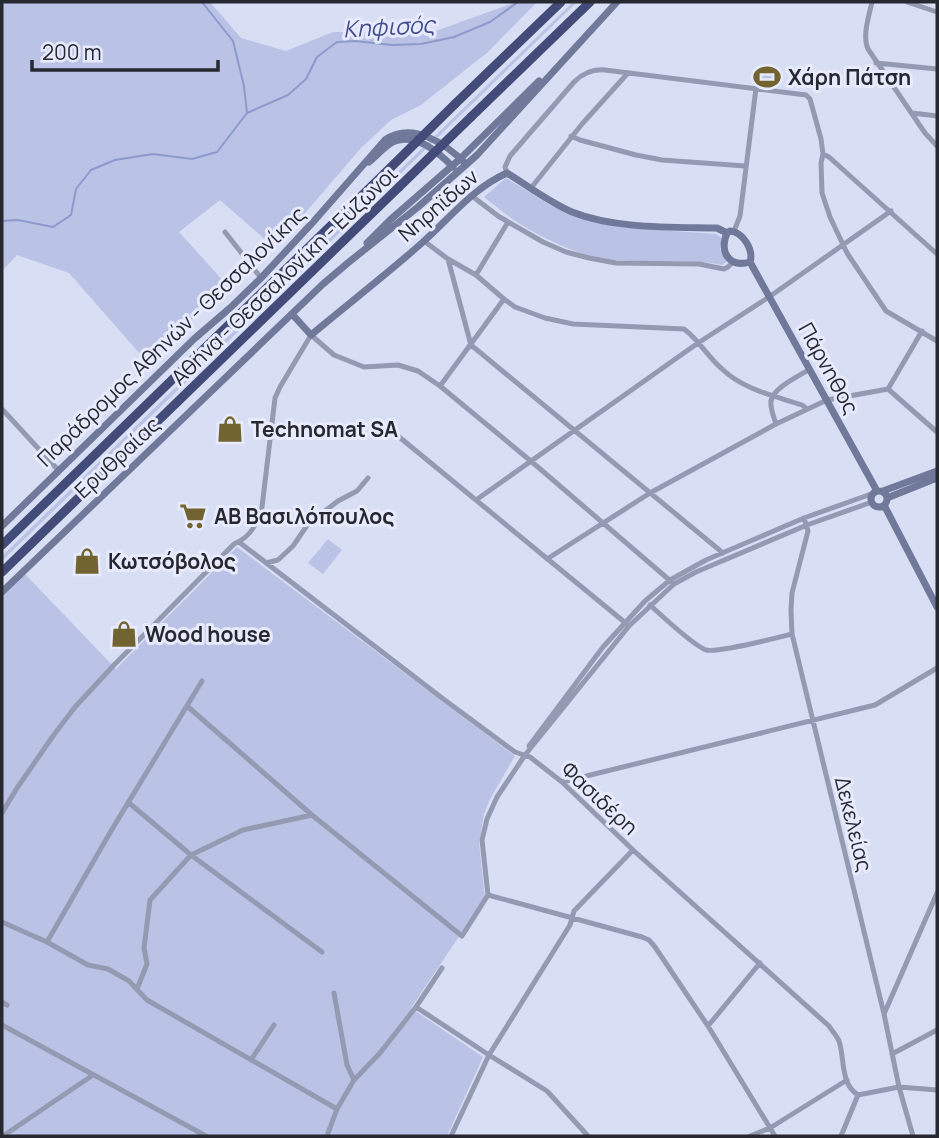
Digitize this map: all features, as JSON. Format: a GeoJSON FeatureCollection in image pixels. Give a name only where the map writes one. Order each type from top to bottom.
{"type":"FeatureCollection","features":[{"type":"Feature","properties":{"kind":"highway","name":"Αθήνα - Θεσσαλονίκη - Εύζωνοι"},"geometry":{"type":"LineString","coordinates":[[4,543],[561,2]]}},
{"type":"Feature","properties":{"kind":"highway","name":"Αθήνα - Θεσσαλονίκη - Εύζωνοι"},"geometry":{"type":"LineString","coordinates":[[2,572],[590,2]]}},
{"type":"Feature","properties":{"kind":"main road","name":"Ερυθραίας"},"geometry":{"type":"LineString","coordinates":[[2,592],[390,220],[455,169],[513,116],[617,2]]}},
{"type":"Feature","properties":{"kind":"main road","name":"Παράδρομος Αθηνών - Θεσσαλονίκης"},"geometry":{"type":"LineString","coordinates":[[361,169],[385,139],[401,133],[416,133],[429,138],[463,162]]}},
{"type":"Feature","properties":{"kind":"main road","name":"Παράδρομος Αθηνών - Θεσσαλονίκης"},"geometry":{"type":"LineString","coordinates":[[2,526],[194,339],[261,278],[361,169],[389,144],[402,139],[425,144],[455,169]]}},
{"type":"Feature","properties":{"kind":"main road","name":"Νηρηϊδων"},"geometry":{"type":"LineString","coordinates":[[311,335],[424,241],[472,196],[491,181],[507,173],[569,211],[604,221],[717,228],[731,232]]}},
{"type":"Feature","properties":{"kind":"main road"},"geometry":{"type":"LineString","coordinates":[[731,232],[739,233],[748,245],[752,256],[750,262],[733,262],[726,255],[724,240],[731,232]]}},
{"type":"Feature","properties":{"kind":"main road","name":"Πάρνηθος"},"geometry":{"type":"LineString","coordinates":[[750,262],[937,607]]}},
{"type":"Feature","properties":{"kind":"main road"},"geometry":{"type":"LineString","coordinates":[[292,314],[311,335]]}},
{"type":"Feature","properties":{"kind":"main road"},"geometry":{"type":"LineString","coordinates":[[879,497],[937,471]]}},
{"type":"Feature","properties":{"kind":"main road"},"geometry":{"type":"LineString","coordinates":[[879,497],[937,478]]}},
{"type":"Feature","properties":{"kind":"street"},"geometry":{"type":"LineString","coordinates":[[872,2],[865,43],[876,63],[937,146]]}},
{"type":"Feature","properties":{"kind":"street"},"geometry":{"type":"LineString","coordinates":[[907,2],[937,12]]}},
{"type":"Feature","properties":{"kind":"street"},"geometry":{"type":"LineString","coordinates":[[876,63],[937,69]]}},
{"type":"Feature","properties":{"kind":"street"},"geometry":{"type":"LineString","coordinates":[[507,173],[506,163],[513,152],[578,78],[595,70],[806,95],[810,99],[821,139],[822,193],[843,245],[884,309],[937,341]]}},
{"type":"Feature","properties":{"kind":"street"},"geometry":{"type":"LineString","coordinates":[[530,188],[571,136],[628,73]]}},
{"type":"Feature","properties":{"kind":"street"},"geometry":{"type":"LineString","coordinates":[[731,232],[740,216],[756,88]]}},
{"type":"Feature","properties":{"kind":"street"},"geometry":{"type":"LineString","coordinates":[[912,113],[937,116]]}},
{"type":"Feature","properties":{"kind":"street"},"geometry":{"type":"LineString","coordinates":[[571,136],[662,160],[745,166]]}},
{"type":"Feature","properties":{"kind":"street"},"geometry":{"type":"LineString","coordinates":[[823,154],[937,254]]}},
{"type":"Feature","properties":{"kind":"street"},"geometry":{"type":"LineString","coordinates":[[472,196],[508,222],[555,247],[589,258],[610,262],[699,264],[724,269],[733,262]]}},
{"type":"Feature","properties":{"kind":"street"},"geometry":{"type":"LineString","coordinates":[[475,500],[891,211]]}},
{"type":"Feature","properties":{"kind":"street"},"geometry":{"type":"LineString","coordinates":[[476,275],[508,222]]}},
{"type":"Feature","properties":{"kind":"street"},"geometry":{"type":"LineString","coordinates":[[225,232],[261,278]]}},
{"type":"Feature","properties":{"kind":"street"},"geometry":{"type":"LineString","coordinates":[[424,241],[476,275],[515,307],[573,324],[684,329],[730,376],[750,387],[807,409]]}},
{"type":"Feature","properties":{"kind":"street"},"geometry":{"type":"LineString","coordinates":[[448,259],[471,345],[723,553]]}},
{"type":"Feature","properties":{"kind":"street"},"geometry":{"type":"LineString","coordinates":[[440,386],[504,299]]}},
{"type":"Feature","properties":{"kind":"street"},"geometry":{"type":"LineString","coordinates":[[547,559],[650,493],[776,424],[827,400],[888,389],[922,331]]}},
{"type":"Feature","properties":{"kind":"street"},"geometry":{"type":"LineString","coordinates":[[2,813],[75,707],[234,544],[253,530],[260,515],[277,392],[311,335],[334,355],[364,367],[398,365],[418,371],[440,386],[672,582]]}},
{"type":"Feature","properties":{"kind":"street"},"geometry":{"type":"LineString","coordinates":[[776,424],[771,406],[773,396],[810,369]]}},
{"type":"Feature","properties":{"kind":"street"},"geometry":{"type":"LineString","coordinates":[[888,389],[937,432]]}},
{"type":"Feature","properties":{"kind":"street"},"geometry":{"type":"LineString","coordinates":[[2,409],[59,471]]}},
{"type":"Feature","properties":{"kind":"street"},"geometry":{"type":"LineString","coordinates":[[398,436],[627,624]]}},
{"type":"Feature","properties":{"kind":"street"},"geometry":{"type":"LineString","coordinates":[[266,564],[278,560],[293,546],[309,524],[338,500],[357,491],[368,478]]}},
{"type":"Feature","properties":{"kind":"street"},"geometry":{"type":"LineString","coordinates":[[627,624],[645,601],[706,560],[879,497]]}},
{"type":"Feature","properties":{"kind":"street"},"geometry":{"type":"LineString","coordinates":[[187,706],[312,815],[462,936],[488,895],[482,840],[497,797],[533,739],[603,647],[651,606],[672,582],[806,522]]}},
{"type":"Feature","properties":{"kind":"street","name":"Δεκελείας"},"geometry":{"type":"LineString","coordinates":[[806,522],[807,534],[791,602],[792,634],[912,1136]]}},
{"type":"Feature","properties":{"kind":"street","name":"Φασιδέρη"},"geometry":{"type":"LineString","coordinates":[[239,542],[442,698],[515,752],[530,757],[562,782],[633,850],[829,1026],[838,1039],[850,1089],[858,1095]]}},
{"type":"Feature","properties":{"kind":"street"},"geometry":{"type":"LineString","coordinates":[[645,601],[696,645],[707,650],[792,634]]}},
{"type":"Feature","properties":{"kind":"street"},"geometry":{"type":"LineString","coordinates":[[562,782],[875,705],[937,668]]}},
{"type":"Feature","properties":{"kind":"street"},"geometry":{"type":"LineString","coordinates":[[47,942],[202,681]]}},
{"type":"Feature","properties":{"kind":"street"},"geometry":{"type":"LineString","coordinates":[[128,802],[191,855],[321,952]]}},
{"type":"Feature","properties":{"kind":"street"},"geometry":{"type":"LineString","coordinates":[[137,989],[147,964],[144,948],[150,900],[191,855],[243,830],[312,815]]}},
{"type":"Feature","properties":{"kind":"street"},"geometry":{"type":"LineString","coordinates":[[451,1136],[489,1055],[571,924],[574,913],[633,850]]}},
{"type":"Feature","properties":{"kind":"street"},"geometry":{"type":"LineString","coordinates":[[884,1014],[937,893]]}},
{"type":"Feature","properties":{"kind":"street"},"geometry":{"type":"LineString","coordinates":[[488,895],[649,940],[708,1026],[775,1136]]}},
{"type":"Feature","properties":{"kind":"street"},"geometry":{"type":"LineString","coordinates":[[2,922],[47,942],[88,965],[108,969],[129,981],[147,1000],[337,1109]]}},
{"type":"Feature","properties":{"kind":"street"},"geometry":{"type":"LineString","coordinates":[[708,1026],[760,963]]}},
{"type":"Feature","properties":{"kind":"street"},"geometry":{"type":"LineString","coordinates":[[327,1136],[337,1109],[354,1080],[380,1053],[442,968]]}},
{"type":"Feature","properties":{"kind":"street"},"geometry":{"type":"LineString","coordinates":[[334,993],[347,1065],[354,1080]]}},
{"type":"Feature","properties":{"kind":"street"},"geometry":{"type":"LineString","coordinates":[[416,1007],[547,1091],[588,1136]]}},
{"type":"Feature","properties":{"kind":"street"},"geometry":{"type":"LineString","coordinates":[[2,1025],[203,1135]]}},
{"type":"Feature","properties":{"kind":"street"},"geometry":{"type":"LineString","coordinates":[[251,1060],[274,1025]]}},
{"type":"Feature","properties":{"kind":"street"},"geometry":{"type":"LineString","coordinates":[[892,1054],[937,1030]]}},
{"type":"Feature","properties":{"kind":"street"},"geometry":{"type":"LineString","coordinates":[[3,1136],[93,1075]]}},
{"type":"Feature","properties":{"kind":"street"},"geometry":{"type":"LineString","coordinates":[[750,1136],[770,1128],[847,1080]]}},
{"type":"Feature","properties":{"kind":"street"},"geometry":{"type":"LineString","coordinates":[[841,1136],[858,1095],[899,1087],[937,1090]]}},
{"type":"Feature","properties":{"kind":"shaded area"},"geometry":{"type":"Polygon","coordinates":[[[2,2],[210,2],[241,38],[286,51],[333,32],[433,32],[516,2],[537,2],[488,52],[421,105],[391,120],[361,148],[275,248],[220,200],[179,232],[227,285],[148,363],[69,273],[17,255],[2,271],[2,2]]]}},
{"type":"Feature","properties":{"kind":"shaded area"},"geometry":{"type":"Polygon","coordinates":[[[573,2],[577,2],[2,561],[2,556],[573,2]]]}},
{"type":"Feature","properties":{"kind":"shaded area","name":"Χάρη Πάτση"},"geometry":{"type":"Polygon","coordinates":[[[754,69],[781,71],[779,86],[753,83],[754,69]]]}},
{"type":"Feature","properties":{"kind":"shaded area"},"geometry":{"type":"Polygon","coordinates":[[[506,178],[550,205],[620,227],[716,234],[722,238],[720,250],[728,261],[722,265],[629,261],[598,258],[578,252],[522,225],[484,197],[506,178]]]}},
{"type":"Feature","properties":{"kind":"shaded area"},"geometry":{"type":"Polygon","coordinates":[[[328,539],[342,550],[323,574],[308,563],[328,539]]]}},
{"type":"Feature","properties":{"kind":"shaded area"},"geometry":{"type":"Polygon","coordinates":[[[237,547],[515,756],[484,814],[479,843],[485,898],[411,1008],[483,1057],[447,1136],[2,1136],[2,596],[25,574],[116,669],[237,547]]]}},
{"type":"Feature","properties":{"kind":"waterway"},"geometry":{"type":"LineString","coordinates":[[202,2],[233,41],[244,86],[247,113]]}},
{"type":"Feature","properties":{"kind":"waterway","name":"Κηφισός"},"geometry":{"type":"LineString","coordinates":[[2,221],[18,220],[53,227],[71,215],[76,189],[91,170],[115,160],[153,154],[192,159],[217,152],[247,113],[288,95],[306,79],[317,57],[337,42],[421,44],[454,37],[490,22],[518,2]]}},
{"type":"Feature","properties":{"kind":"place","name":"Χάρη Πάτση"},"geometry":{"type":"Point","coordinates":[767,77]}},
{"type":"Feature","properties":{"kind":"place","name":"Technomat SA"},"geometry":{"type":"Point","coordinates":[230,429]}},
{"type":"Feature","properties":{"kind":"place","name":"ΑΒ Βασιλόπουλος"},"geometry":{"type":"Point","coordinates":[193,516]}},
{"type":"Feature","properties":{"kind":"place","name":"Κωτσόβολος"},"geometry":{"type":"Point","coordinates":[87,561]}},
{"type":"Feature","properties":{"kind":"place","name":"Wood house"},"geometry":{"type":"Point","coordinates":[124,634]}}]}
